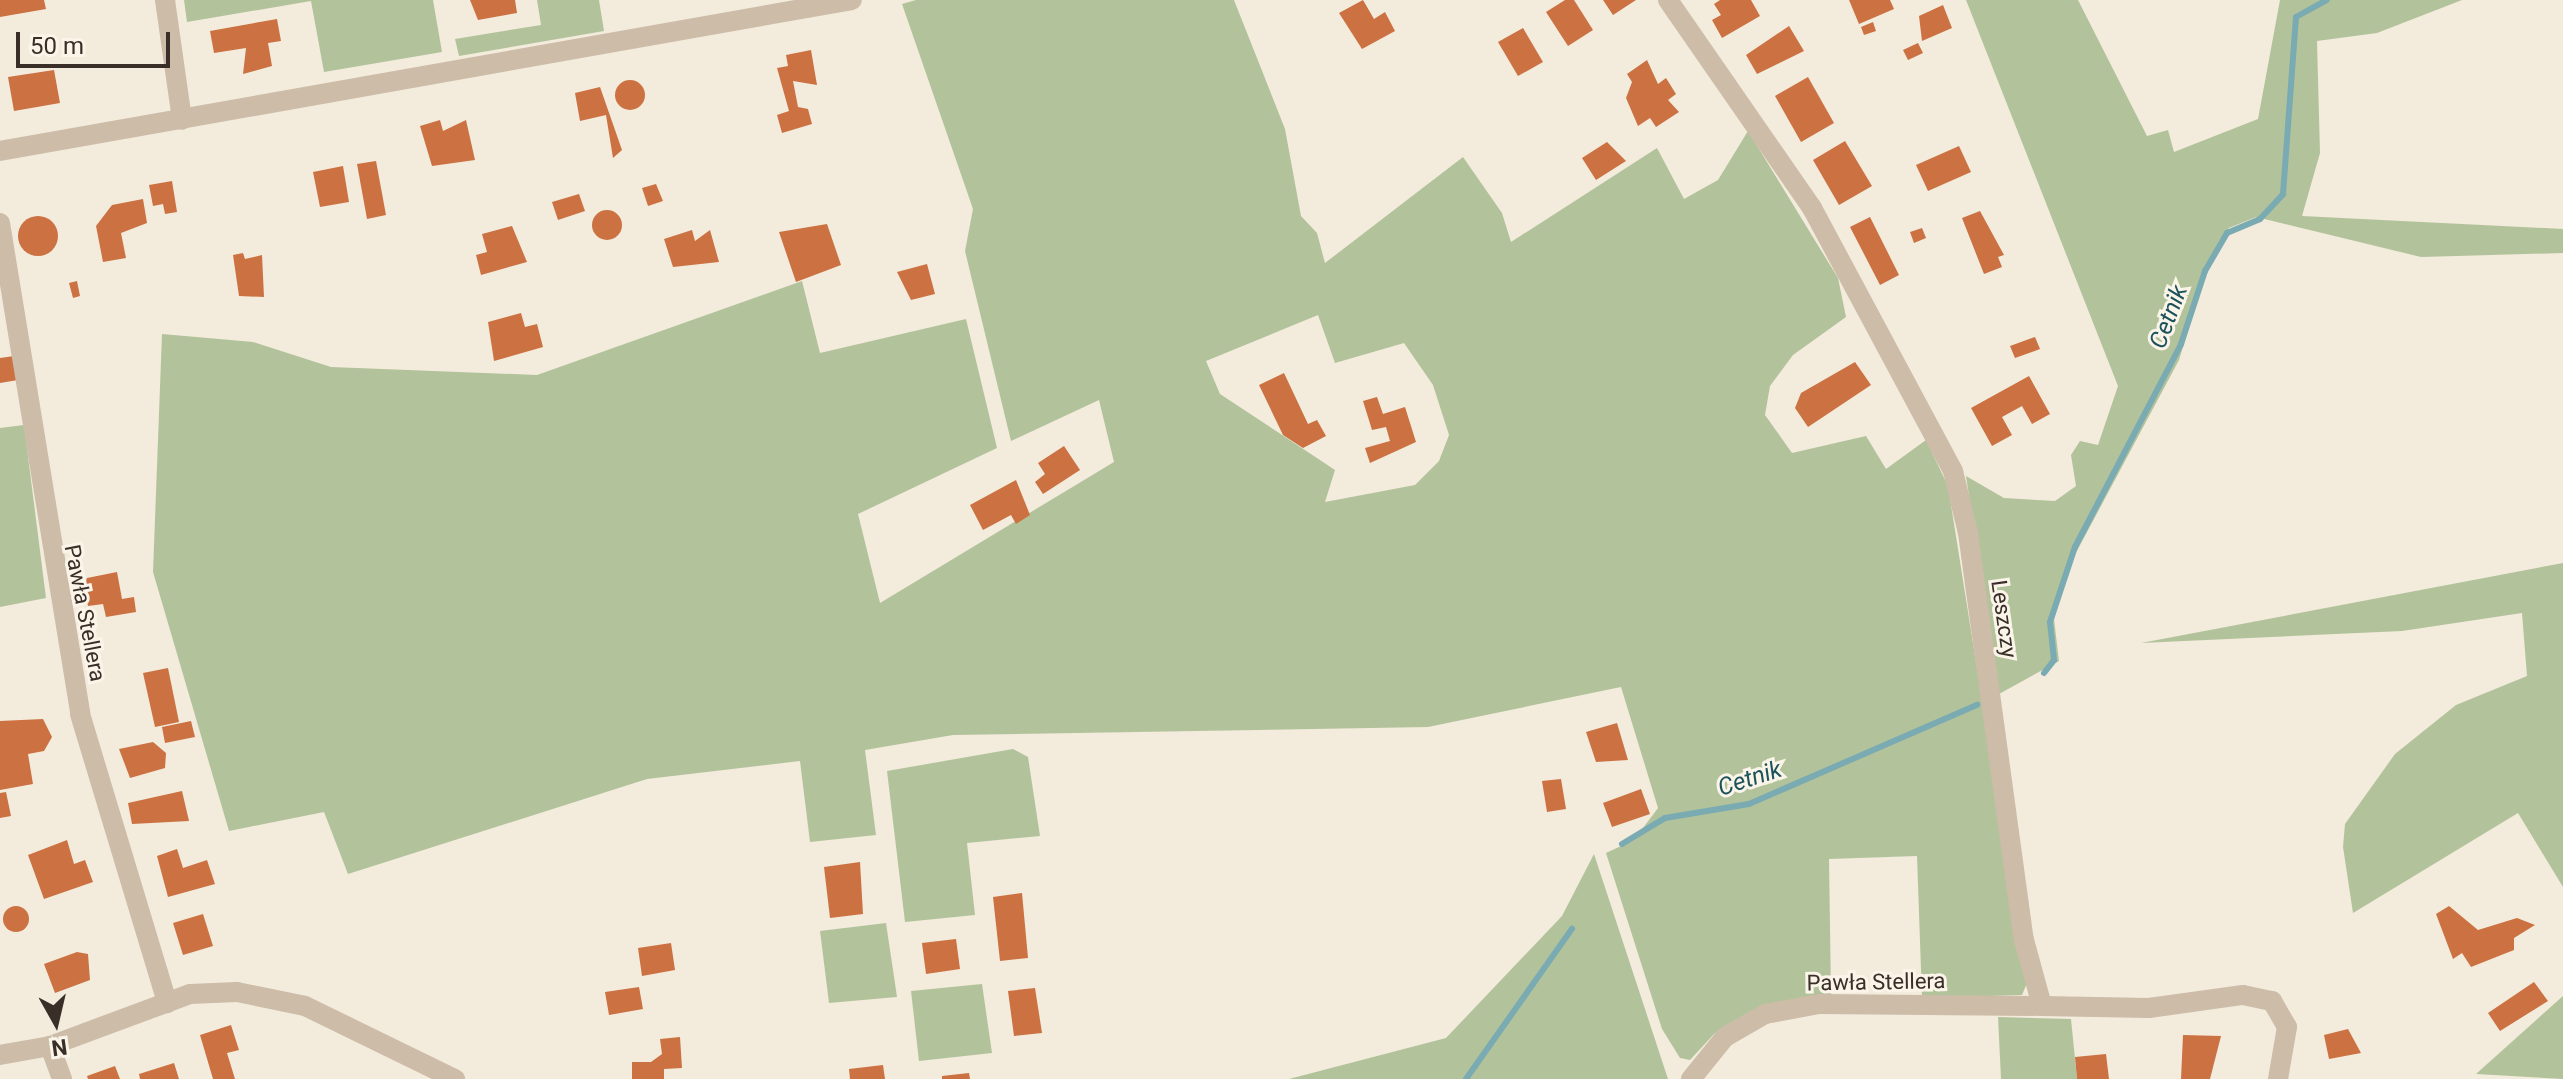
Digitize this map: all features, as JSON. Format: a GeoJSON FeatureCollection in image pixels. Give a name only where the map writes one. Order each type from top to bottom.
{"type":"FeatureCollection","features":[{"type":"Feature","properties":{"kind":"street"},"geometry":{"type":"LineString","coordinates":[[165,0],[182,120]]}},
{"type":"Feature","properties":{"kind":"street"},"geometry":{"type":"LineString","coordinates":[[0,151],[852,0]]}},
{"type":"Feature","properties":{"kind":"street","name":"Leszczy"},"geometry":{"type":"LineString","coordinates":[[1668,0],[1812,208],[1953,471],[1968,533],[2024,940],[2042,1006]]}},
{"type":"Feature","properties":{"kind":"street","name":"Pawła Stellera"},"geometry":{"type":"LineString","coordinates":[[0,223],[80,714],[167,1003]]}},
{"type":"Feature","properties":{"kind":"street"},"geometry":{"type":"LineString","coordinates":[[0,1055],[50,1046],[203,992],[272,995],[455,1079]]}},
{"type":"Feature","properties":{"kind":"street"},"geometry":{"type":"LineString","coordinates":[[2042,1006],[2149,1008],[2243,995],[2272,1001],[2287,1027],[2278,1079]]}},
{"type":"Feature","properties":{"kind":"street","name":"Pawła Stellera"},"geometry":{"type":"LineString","coordinates":[[1691,1079],[1725,1037],[1765,1014],[1819,1004],[2042,1006]]}},
{"type":"Feature","properties":{"kind":"street"},"geometry":{"type":"LineString","coordinates":[[50,1046],[62,1079]]}},
{"type":"Feature","properties":{"kind":"green space"},"geometry":{"type":"Polygon","coordinates":[[[184,0],[433,0],[442,52],[324,72],[311,1],[187,22],[184,0]]]}},
{"type":"Feature","properties":{"kind":"green space"},"geometry":{"type":"Polygon","coordinates":[[[537,0],[599,0],[604,31],[459,56],[455,39],[541,25],[537,0]]]}},
{"type":"Feature","properties":{"kind":"green space"},"geometry":{"type":"Polygon","coordinates":[[[916,0],[1234,0],[1285,129],[1301,216],[1317,233],[1325,263],[1463,157],[1502,213],[1511,242],[1657,148],[1684,199],[1718,180],[1748,131],[1838,278],[1846,317],[1793,355],[1770,386],[1765,415],[1792,453],[1866,436],[1886,469],[1926,440],[1948,486],[2027,983],[2022,995],[1922,998],[1917,856],[1829,859],[1831,995],[1715,1033],[1690,1060],[1680,1058],[1662,1029],[1606,853],[1634,840],[1658,808],[1621,687],[1428,727],[953,735],[865,750],[876,835],[810,842],[800,761],[647,779],[348,874],[324,812],[229,831],[153,572],[162,334],[253,342],[331,367],[537,375],[802,281],[820,353],[966,319],[997,448],[858,514],[880,603],[1114,462],[1099,400],[1011,441],[965,251],[973,209],[902,4],[916,0]],[[1318,315],[1206,361],[1220,394],[1335,470],[1325,502],[1415,485],[1439,461],[1449,435],[1433,385],[1404,343],[1335,363],[1318,315]]]}},
{"type":"Feature","properties":{"kind":"green space"},"geometry":{"type":"Polygon","coordinates":[[[1966,0],[2078,0],[2147,136],[2168,130],[2174,152],[2258,119],[2280,0],[2462,0],[2377,33],[2317,41],[2320,153],[2302,216],[2563,229],[2563,253],[2421,257],[2256,217],[2229,228],[2204,279],[2179,360],[2071,562],[2054,619],[2059,661],[1999,694],[1966,476],[2004,498],[2055,501],[2076,486],[2071,455],[2080,441],[2098,445],[2118,386],[1966,0]]]}},
{"type":"Feature","properties":{"kind":"green space"},"geometry":{"type":"Polygon","coordinates":[[[24,425],[46,598],[0,607],[0,428],[24,425]]]}},
{"type":"Feature","properties":{"kind":"green space"},"geometry":{"type":"Polygon","coordinates":[[[2563,563],[2563,887],[2518,813],[2353,913],[2343,847],[2345,824],[2395,754],[2456,705],[2527,676],[2522,613],[2402,631],[2141,643],[2563,563]]]}},
{"type":"Feature","properties":{"kind":"green space"},"geometry":{"type":"Polygon","coordinates":[[[1013,749],[1028,757],[1040,836],[967,843],[975,915],[905,922],[887,771],[1013,749]]]}},
{"type":"Feature","properties":{"kind":"green space"},"geometry":{"type":"Polygon","coordinates":[[[1594,854],[1668,1079],[1289,1079],[1446,1038],[1562,916],[1594,854]]]}},
{"type":"Feature","properties":{"kind":"green space"},"geometry":{"type":"Polygon","coordinates":[[[886,923],[897,997],[829,1003],[820,931],[886,923]]]}},
{"type":"Feature","properties":{"kind":"green space"},"geometry":{"type":"Polygon","coordinates":[[[982,984],[992,1053],[919,1061],[911,991],[982,984]]]}},
{"type":"Feature","properties":{"kind":"green space"},"geometry":{"type":"Polygon","coordinates":[[[2563,996],[2563,1079],[2476,1074],[2563,996]]]}},
{"type":"Feature","properties":{"kind":"green space"},"geometry":{"type":"Polygon","coordinates":[[[1998,1017],[2071,1019],[2077,1079],[2001,1079],[1998,1017]]]}},
{"type":"Feature","properties":{"kind":"building"},"geometry":{"type":"Polygon","coordinates":[[[0,0],[44,0],[46,9],[0,17],[0,0]]]}},
{"type":"Feature","properties":{"kind":"building"},"geometry":{"type":"Polygon","coordinates":[[[470,0],[515,0],[517,13],[478,20],[470,0]]]}},
{"type":"Feature","properties":{"kind":"building"},"geometry":{"type":"Polygon","coordinates":[[[1363,0],[1374,19],[1385,12],[1395,31],[1362,49],[1339,13],[1363,0]]]}},
{"type":"Feature","properties":{"kind":"building"},"geometry":{"type":"Polygon","coordinates":[[[1565,0],[1574,0],[1593,30],[1568,46],[1546,12],[1565,0]]]}},
{"type":"Feature","properties":{"kind":"building"},"geometry":{"type":"Polygon","coordinates":[[[1603,0],[1636,0],[1613,15],[1603,0]]]}},
{"type":"Feature","properties":{"kind":"building"},"geometry":{"type":"Polygon","coordinates":[[[1720,0],[1751,0],[1760,16],[1722,38],[1712,20],[1721,15],[1714,4],[1720,0]]]}},
{"type":"Feature","properties":{"kind":"building"},"geometry":{"type":"Polygon","coordinates":[[[1849,0],[1890,0],[1894,9],[1859,24],[1849,0]]]}},
{"type":"Feature","properties":{"kind":"building"},"geometry":{"type":"Polygon","coordinates":[[[1943,5],[1952,28],[1922,41],[1919,16],[1943,5]]]}},
{"type":"Feature","properties":{"kind":"building"},"geometry":{"type":"Polygon","coordinates":[[[277,19],[281,41],[268,43],[272,66],[243,74],[246,48],[214,53],[210,31],[277,19]]]}},
{"type":"Feature","properties":{"kind":"building"},"geometry":{"type":"Polygon","coordinates":[[[1873,22],[1876,31],[1864,35],[1861,27],[1873,22]]]}},
{"type":"Feature","properties":{"kind":"building"},"geometry":{"type":"Polygon","coordinates":[[[1789,26],[1804,51],[1757,74],[1746,55],[1789,26]]]}},
{"type":"Feature","properties":{"kind":"building"},"geometry":{"type":"Polygon","coordinates":[[[1523,28],[1543,62],[1518,76],[1498,42],[1523,28]]]}},
{"type":"Feature","properties":{"kind":"building"},"geometry":{"type":"Polygon","coordinates":[[[1918,43],[1923,53],[1908,60],[1903,50],[1918,43]]]}},
{"type":"Feature","properties":{"kind":"building"},"geometry":{"type":"Polygon","coordinates":[[[811,50],[817,85],[793,81],[798,107],[808,109],[812,124],[782,133],[777,115],[789,111],[777,68],[788,66],[786,55],[811,50]]]}},
{"type":"Feature","properties":{"kind":"building"},"geometry":{"type":"Polygon","coordinates":[[[1647,60],[1658,84],[1666,78],[1676,94],[1668,100],[1679,112],[1656,127],[1650,118],[1638,126],[1626,98],[1632,82],[1627,74],[1647,60]]]}},
{"type":"Feature","properties":{"kind":"building"},"geometry":{"type":"Polygon","coordinates":[[[54,70],[60,103],[14,111],[8,77],[54,70]]]}},
{"type":"Feature","properties":{"kind":"building"},"geometry":{"type":"Polygon","coordinates":[[[1808,77],[1834,123],[1801,142],[1775,96],[1808,77]]]}},
{"type":"Feature","properties":{"kind":"building"},"geometry":{"type":"Polygon","coordinates":[[[630,80],[641,84],[645,95],[641,106],[630,110],[619,106],[615,95],[619,84],[630,80]]]}},
{"type":"Feature","properties":{"kind":"building"},"geometry":{"type":"Polygon","coordinates":[[[600,87],[622,150],[613,158],[606,115],[580,121],[575,93],[600,87]]]}},
{"type":"Feature","properties":{"kind":"building"},"geometry":{"type":"Polygon","coordinates":[[[440,120],[443,131],[466,120],[475,160],[432,166],[420,126],[440,120]]]}},
{"type":"Feature","properties":{"kind":"building"},"geometry":{"type":"Polygon","coordinates":[[[1845,141],[1872,186],[1839,205],[1813,160],[1845,141]]]}},
{"type":"Feature","properties":{"kind":"building"},"geometry":{"type":"Polygon","coordinates":[[[1607,142],[1626,161],[1596,180],[1582,158],[1607,142]]]}},
{"type":"Feature","properties":{"kind":"building"},"geometry":{"type":"Polygon","coordinates":[[[1959,146],[1971,172],[1928,191],[1916,165],[1959,146]]]}},
{"type":"Feature","properties":{"kind":"building"},"geometry":{"type":"Polygon","coordinates":[[[376,161],[386,215],[367,219],[357,164],[376,161]]]}},
{"type":"Feature","properties":{"kind":"building"},"geometry":{"type":"Polygon","coordinates":[[[343,166],[349,202],[320,207],[313,172],[343,166]]]}},
{"type":"Feature","properties":{"kind":"building"},"geometry":{"type":"Polygon","coordinates":[[[172,181],[177,212],[165,214],[163,204],[153,206],[149,185],[172,181]]]}},
{"type":"Feature","properties":{"kind":"building"},"geometry":{"type":"Polygon","coordinates":[[[656,184],[663,201],[648,206],[642,188],[656,184]]]}},
{"type":"Feature","properties":{"kind":"building"},"geometry":{"type":"Polygon","coordinates":[[[579,194],[585,211],[558,220],[552,202],[579,194]]]}},
{"type":"Feature","properties":{"kind":"building"},"geometry":{"type":"Polygon","coordinates":[[[143,199],[147,223],[121,233],[126,258],[103,262],[96,226],[112,205],[143,199]]]}},
{"type":"Feature","properties":{"kind":"building"},"geometry":{"type":"Polygon","coordinates":[[[607,210],[618,214],[622,225],[618,236],[607,240],[596,236],[592,225],[596,214],[607,210]]]}},
{"type":"Feature","properties":{"kind":"building"},"geometry":{"type":"Polygon","coordinates":[[[1980,211],[2004,255],[1998,257],[2002,267],[1984,274],[1962,218],[1980,211]]]}},
{"type":"Feature","properties":{"kind":"building"},"geometry":{"type":"Polygon","coordinates":[[[38,216],[52,222],[58,236],[52,250],[38,256],[24,250],[18,236],[24,222],[38,216]]]}},
{"type":"Feature","properties":{"kind":"building"},"geometry":{"type":"Polygon","coordinates":[[[1870,217],[1899,275],[1880,285],[1850,227],[1870,217]]]}},
{"type":"Feature","properties":{"kind":"building"},"geometry":{"type":"Polygon","coordinates":[[[827,224],[841,265],[796,282],[779,232],[827,224]]]}},
{"type":"Feature","properties":{"kind":"building"},"geometry":{"type":"Polygon","coordinates":[[[512,226],[527,262],[481,275],[476,255],[487,252],[482,234],[512,226]]]}},
{"type":"Feature","properties":{"kind":"building"},"geometry":{"type":"Polygon","coordinates":[[[1922,228],[1926,238],[1914,243],[1910,232],[1922,228]]]}},
{"type":"Feature","properties":{"kind":"building"},"geometry":{"type":"Polygon","coordinates":[[[692,230],[695,241],[710,230],[719,262],[673,267],[664,239],[692,230]]]}},
{"type":"Feature","properties":{"kind":"building"},"geometry":{"type":"Polygon","coordinates":[[[243,253],[245,259],[262,255],[264,297],[239,296],[233,255],[243,253]]]}},
{"type":"Feature","properties":{"kind":"building"},"geometry":{"type":"Polygon","coordinates":[[[927,264],[935,294],[911,300],[897,272],[927,264]]]}},
{"type":"Feature","properties":{"kind":"building"},"geometry":{"type":"Polygon","coordinates":[[[77,281],[80,296],[73,298],[69,283],[77,281]]]}},
{"type":"Feature","properties":{"kind":"building"},"geometry":{"type":"Polygon","coordinates":[[[521,313],[525,327],[537,324],[543,347],[494,361],[488,322],[521,313]]]}},
{"type":"Feature","properties":{"kind":"building"},"geometry":{"type":"Polygon","coordinates":[[[2035,337],[2040,349],[2015,358],[2010,346],[2035,337]]]}},
{"type":"Feature","properties":{"kind":"building"},"geometry":{"type":"Polygon","coordinates":[[[14,356],[18,380],[0,383],[0,358],[14,356]]]}},
{"type":"Feature","properties":{"kind":"building"},"geometry":{"type":"Polygon","coordinates":[[[1855,362],[1871,385],[1808,427],[1795,408],[1801,393],[1855,362]]]}},
{"type":"Feature","properties":{"kind":"building"},"geometry":{"type":"Polygon","coordinates":[[[1284,373],[1308,424],[1317,420],[1326,436],[1303,448],[1283,435],[1259,385],[1284,373]]]}},
{"type":"Feature","properties":{"kind":"building"},"geometry":{"type":"Polygon","coordinates":[[[2029,376],[2050,414],[2032,424],[2022,406],[2002,417],[2012,435],[1992,446],[1971,408],[2029,376]]]}},
{"type":"Feature","properties":{"kind":"building"},"geometry":{"type":"Polygon","coordinates":[[[1377,397],[1383,414],[1405,407],[1416,442],[1370,463],[1365,448],[1390,441],[1386,427],[1372,430],[1363,401],[1377,397]]]}},
{"type":"Feature","properties":{"kind":"building"},"geometry":{"type":"Polygon","coordinates":[[[1064,446],[1080,470],[1043,494],[1035,482],[1045,474],[1038,463],[1064,446]]]}},
{"type":"Feature","properties":{"kind":"building"},"geometry":{"type":"Polygon","coordinates":[[[1016,480],[1030,515],[1016,524],[1011,515],[983,530],[970,505],[1016,480]]]}},
{"type":"Feature","properties":{"kind":"building"},"geometry":{"type":"Polygon","coordinates":[[[117,572],[122,599],[134,597],[136,612],[106,617],[103,604],[88,606],[84,586],[87,578],[117,572]]]}},
{"type":"Feature","properties":{"kind":"building"},"geometry":{"type":"Polygon","coordinates":[[[168,668],[179,722],[155,727],[143,673],[168,668]]]}},
{"type":"Feature","properties":{"kind":"building"},"geometry":{"type":"Polygon","coordinates":[[[43,719],[52,737],[44,751],[28,754],[33,784],[0,790],[0,721],[43,719]]]}},
{"type":"Feature","properties":{"kind":"building"},"geometry":{"type":"Polygon","coordinates":[[[191,721],[195,737],[165,743],[162,727],[191,721]]]}},
{"type":"Feature","properties":{"kind":"building"},"geometry":{"type":"Polygon","coordinates":[[[1617,723],[1628,760],[1596,762],[1586,732],[1617,723]]]}},
{"type":"Feature","properties":{"kind":"building"},"geometry":{"type":"Polygon","coordinates":[[[153,742],[166,753],[165,768],[130,778],[119,749],[153,742]]]}},
{"type":"Feature","properties":{"kind":"building"},"geometry":{"type":"Polygon","coordinates":[[[1561,779],[1566,809],[1547,812],[1542,781],[1561,779]]]}},
{"type":"Feature","properties":{"kind":"building"},"geometry":{"type":"Polygon","coordinates":[[[1641,789],[1650,814],[1612,827],[1603,803],[1641,789]]]}},
{"type":"Feature","properties":{"kind":"building"},"geometry":{"type":"Polygon","coordinates":[[[182,791],[189,821],[132,824],[128,803],[182,791]]]}},
{"type":"Feature","properties":{"kind":"building"},"geometry":{"type":"Polygon","coordinates":[[[6,792],[11,816],[0,818],[0,793],[6,792]]]}},
{"type":"Feature","properties":{"kind":"building"},"geometry":{"type":"Polygon","coordinates":[[[67,840],[74,864],[85,860],[93,882],[44,899],[28,855],[67,840]]]}},
{"type":"Feature","properties":{"kind":"building"},"geometry":{"type":"Polygon","coordinates":[[[177,849],[183,868],[207,860],[215,884],[168,897],[157,856],[177,849]]]}},
{"type":"Feature","properties":{"kind":"building"},"geometry":{"type":"Polygon","coordinates":[[[860,862],[863,914],[830,918],[824,867],[860,862]]]}},
{"type":"Feature","properties":{"kind":"building"},"geometry":{"type":"Polygon","coordinates":[[[1022,893],[1028,958],[1000,961],[993,897],[1022,893]]]}},
{"type":"Feature","properties":{"kind":"building"},"geometry":{"type":"Polygon","coordinates":[[[16,906],[25,910],[29,919],[25,928],[16,932],[7,928],[3,919],[7,910],[16,906]]]}},
{"type":"Feature","properties":{"kind":"building"},"geometry":{"type":"Polygon","coordinates":[[[2449,906],[2478,930],[2517,918],[2535,925],[2514,938],[2514,950],[2471,967],[2462,953],[2453,959],[2436,914],[2449,906]]]}},
{"type":"Feature","properties":{"kind":"building"},"geometry":{"type":"Polygon","coordinates":[[[203,914],[213,946],[183,955],[173,923],[203,914]]]}},
{"type":"Feature","properties":{"kind":"building"},"geometry":{"type":"Polygon","coordinates":[[[956,939],[960,969],[926,974],[922,943],[956,939]]]}},
{"type":"Feature","properties":{"kind":"building"},"geometry":{"type":"Polygon","coordinates":[[[671,943],[675,970],[642,976],[638,948],[671,943]]]}},
{"type":"Feature","properties":{"kind":"building"},"geometry":{"type":"Polygon","coordinates":[[[77,952],[88,954],[90,980],[55,993],[44,964],[77,952]]]}},
{"type":"Feature","properties":{"kind":"building"},"geometry":{"type":"Polygon","coordinates":[[[2534,982],[2548,1001],[2500,1031],[2488,1013],[2534,982]]]}},
{"type":"Feature","properties":{"kind":"building"},"geometry":{"type":"Polygon","coordinates":[[[639,987],[643,1009],[609,1015],[605,992],[639,987]]]}},
{"type":"Feature","properties":{"kind":"building"},"geometry":{"type":"Polygon","coordinates":[[[1035,988],[1042,1033],[1014,1036],[1008,991],[1035,988]]]}},
{"type":"Feature","properties":{"kind":"building"},"geometry":{"type":"Polygon","coordinates":[[[231,1025],[239,1050],[227,1053],[235,1079],[213,1079],[200,1035],[231,1025]]]}},
{"type":"Feature","properties":{"kind":"building"},"geometry":{"type":"Polygon","coordinates":[[[2348,1029],[2361,1053],[2329,1059],[2324,1035],[2348,1029]]]}},
{"type":"Feature","properties":{"kind":"building"},"geometry":{"type":"Polygon","coordinates":[[[2183,1035],[2221,1036],[2210,1079],[2181,1079],[2183,1035]]]}},
{"type":"Feature","properties":{"kind":"building"},"geometry":{"type":"Polygon","coordinates":[[[680,1037],[682,1068],[664,1069],[664,1079],[632,1079],[632,1062],[651,1062],[662,1054],[660,1039],[680,1037]]]}},
{"type":"Feature","properties":{"kind":"building"},"geometry":{"type":"Polygon","coordinates":[[[2106,1054],[2109,1079],[2077,1079],[2075,1057],[2106,1054]]]}},
{"type":"Feature","properties":{"kind":"building"},"geometry":{"type":"Polygon","coordinates":[[[174,1063],[179,1079],[140,1079],[139,1074],[174,1063]]]}},
{"type":"Feature","properties":{"kind":"building"},"geometry":{"type":"Polygon","coordinates":[[[883,1065],[885,1079],[850,1079],[849,1069],[883,1065]]]}},
{"type":"Feature","properties":{"kind":"building"},"geometry":{"type":"Polygon","coordinates":[[[115,1066],[120,1079],[88,1079],[87,1076],[115,1066]]]}},
{"type":"Feature","properties":{"kind":"building"},"geometry":{"type":"Polygon","coordinates":[[[969,1073],[970,1079],[942,1079],[942,1076],[969,1073]]]}},
{"type":"Feature","properties":{"kind":"waterway","name":"Cetnik"},"geometry":{"type":"LineString","coordinates":[[2044,673],[2054,660],[2050,622],[2075,547],[2181,344],[2205,271],[2227,233],[2260,219],[2283,194],[2296,17],[2327,0]]}},
{"type":"Feature","properties":{"kind":"waterway","name":"Cetnik"},"geometry":{"type":"LineString","coordinates":[[1622,844],[1665,818],[1749,804],[1977,705]]}},
{"type":"Feature","properties":{"kind":"waterway","name":"Cetnik"},"geometry":{"type":"LineString","coordinates":[[1466,1079],[1572,929]]}}]}
